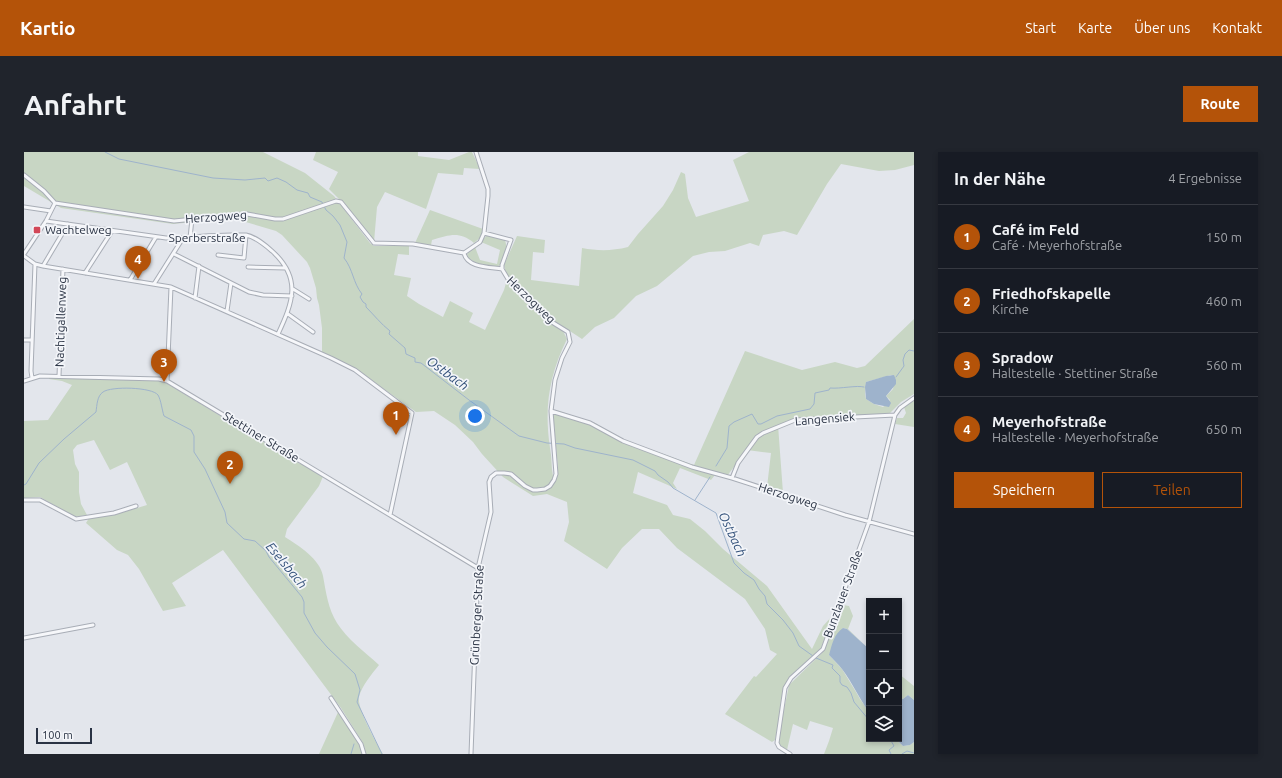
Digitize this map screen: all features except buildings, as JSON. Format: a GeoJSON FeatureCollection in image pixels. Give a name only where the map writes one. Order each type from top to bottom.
{"type":"FeatureCollection","features":[{"type":"Feature","properties":{"kind":"street"},"geometry":{"type":"LineString","coordinates":[[464,253],[480,242],[484,233],[488,189],[476,152]]}},
{"type":"Feature","properties":{"kind":"street"},"geometry":{"type":"LineString","coordinates":[[24,175],[44,191],[55,203],[46,221],[24,255],[35,264],[171,287],[355,370],[412,413],[390,515]]}},
{"type":"Feature","properties":{"kind":"street","name":"Herzogweg"},"geometry":{"type":"LineString","coordinates":[[55,203],[174,221],[247,214],[283,219],[334,201],[341,202],[374,243],[413,244],[464,253],[466,259],[476,265],[502,269],[508,279],[547,319],[568,332],[570,335],[570,342],[562,358],[555,380],[551,411],[590,424],[623,442],[692,467],[732,478],[845,516],[914,534]]}},
{"type":"Feature","properties":{"kind":"street"},"geometry":{"type":"LineString","coordinates":[[24,207],[51,211]]}},
{"type":"Feature","properties":{"kind":"street"},"geometry":{"type":"LineString","coordinates":[[190,238],[192,219]]}},
{"type":"Feature","properties":{"kind":"street","name":"Sperberstraße"},"geometry":{"type":"LineString","coordinates":[[46,221],[156,237],[190,238],[210,235],[246,236],[262,242],[280,259],[286,268],[291,278],[293,289],[288,314],[278,334]]}},
{"type":"Feature","properties":{"kind":"street"},"geometry":{"type":"LineString","coordinates":[[43,266],[68,224]]}},
{"type":"Feature","properties":{"kind":"street"},"geometry":{"type":"LineString","coordinates":[[85,273],[112,231]]}},
{"type":"Feature","properties":{"kind":"street"},"geometry":{"type":"LineString","coordinates":[[484,233],[511,240],[502,269]]}},
{"type":"Feature","properties":{"kind":"street"},"geometry":{"type":"LineString","coordinates":[[218,255],[244,258],[246,236]]}},
{"type":"Feature","properties":{"kind":"street"},"geometry":{"type":"LineString","coordinates":[[130,280],[156,237]]}},
{"type":"Feature","properties":{"kind":"street"},"geometry":{"type":"LineString","coordinates":[[154,284],[183,238]]}},
{"type":"Feature","properties":{"kind":"street"},"geometry":{"type":"LineString","coordinates":[[174,254],[254,293],[263,295],[292,296]]}},
{"type":"Feature","properties":{"kind":"street"},"geometry":{"type":"LineString","coordinates":[[32,378],[35,264]]}},
{"type":"Feature","properties":{"kind":"street"},"geometry":{"type":"LineString","coordinates":[[196,298],[199,266]]}},
{"type":"Feature","properties":{"kind":"street"},"geometry":{"type":"LineString","coordinates":[[248,267],[286,268]]}},
{"type":"Feature","properties":{"kind":"street","name":"Nachtigallenweg"},"geometry":{"type":"LineString","coordinates":[[59,376],[63,269]]}},
{"type":"Feature","properties":{"kind":"street"},"geometry":{"type":"LineString","coordinates":[[227,312],[231,283]]}},
{"type":"Feature","properties":{"kind":"street"},"geometry":{"type":"LineString","coordinates":[[167,381],[171,287]]}},
{"type":"Feature","properties":{"kind":"street"},"geometry":{"type":"LineString","coordinates":[[293,289],[309,299]]}},
{"type":"Feature","properties":{"kind":"street"},"geometry":{"type":"LineString","coordinates":[[288,314],[313,332]]}},
{"type":"Feature","properties":{"kind":"street"},"geometry":{"type":"LineString","coordinates":[[24,340],[32,340]]}},
{"type":"Feature","properties":{"kind":"street","name":"Stettiner Straße"},"geometry":{"type":"LineString","coordinates":[[24,381],[40,376],[59,376],[167,381],[478,568]]}},
{"type":"Feature","properties":{"kind":"street"},"geometry":{"type":"LineString","coordinates":[[895,415],[900,408],[914,398]]}},
{"type":"Feature","properties":{"kind":"street","name":"Grünberger Straße"},"geometry":{"type":"LineString","coordinates":[[471,754],[478,568],[491,512],[489,487],[491,477],[496,474],[511,474],[525,486],[533,490],[545,489],[550,486],[556,474],[551,411]]}},
{"type":"Feature","properties":{"kind":"street","name":"Langensiek"},"geometry":{"type":"LineString","coordinates":[[732,478],[738,463],[757,437],[763,433],[795,420],[895,415]]}},
{"type":"Feature","properties":{"kind":"street","name":"Bunzlauer Straße"},"geometry":{"type":"LineString","coordinates":[[790,754],[779,747],[777,743],[785,688],[791,678],[823,649],[869,522],[895,415]]}},
{"type":"Feature","properties":{"kind":"street"},"geometry":{"type":"LineString","coordinates":[[24,500],[40,500],[76,519],[114,513],[136,506]]}},
{"type":"Feature","properties":{"kind":"street"},"geometry":{"type":"LineString","coordinates":[[24,638],[93,625]]}},
{"type":"Feature","properties":{"kind":"street"},"geometry":{"type":"LineString","coordinates":[[331,698],[361,744],[364,754]]}},
{"type":"Feature","properties":{"kind":"green space"},"geometry":{"type":"Polygon","coordinates":[[[24,152],[263,152],[305,173],[334,196],[370,243],[374,246],[409,246],[409,255],[398,254],[394,275],[411,278],[407,296],[443,317],[450,301],[473,313],[469,322],[485,330],[506,283],[509,282],[539,315],[563,331],[567,339],[552,379],[548,405],[548,433],[553,476],[557,476],[558,468],[553,414],[556,410],[595,423],[624,440],[694,465],[745,351],[802,370],[835,362],[857,368],[865,366],[914,319],[914,394],[901,402],[889,414],[798,418],[778,425],[783,493],[767,487],[771,453],[747,450],[727,476],[715,475],[711,480],[680,468],[673,483],[677,489],[638,472],[633,493],[667,505],[673,515],[690,519],[705,531],[723,549],[767,586],[812,649],[823,626],[834,614],[821,648],[790,677],[786,684],[775,740],[772,742],[725,714],[754,676],[756,677],[777,654],[770,650],[765,629],[745,599],[677,548],[659,529],[642,529],[622,548],[607,569],[564,541],[569,522],[567,502],[547,494],[533,496],[503,477],[473,442],[455,425],[434,411],[416,412],[356,369],[322,352],[322,328],[319,305],[310,268],[307,262],[282,235],[276,231],[239,220],[224,219],[173,224],[61,208],[24,186],[24,152]],[[891,375],[866,382],[866,399],[883,407],[890,400],[886,396],[893,389],[895,378],[891,375]]]}},
{"type":"Feature","properties":{"kind":"green space"},"geometry":{"type":"Polygon","coordinates":[[[316,152],[418,152],[418,156],[449,160],[472,152],[480,169],[464,168],[463,175],[438,173],[426,209],[385,192],[377,207],[374,242],[342,202],[329,189],[338,172],[313,160],[316,152]]]}},
{"type":"Feature","properties":{"kind":"green space"},"geometry":{"type":"Polygon","coordinates":[[[749,152],[914,152],[914,165],[895,170],[879,171],[841,164],[827,184],[797,235],[784,231],[763,235],[759,246],[750,243],[725,251],[709,252],[693,256],[657,286],[636,296],[614,318],[595,327],[582,339],[547,316],[506,274],[504,265],[517,236],[545,240],[544,253],[533,252],[531,280],[579,286],[582,248],[605,250],[628,247],[663,206],[673,190],[681,172],[685,174],[688,198],[696,217],[749,201],[733,160],[749,152]]]}},
{"type":"Feature","properties":{"kind":"green space"},"geometry":{"type":"Polygon","coordinates":[[[430,210],[483,229],[481,237],[474,243],[459,235],[454,235],[432,240],[431,245],[415,243],[430,210]]]}},
{"type":"Feature","properties":{"kind":"green space"},"geometry":{"type":"Polygon","coordinates":[[[487,235],[505,240],[507,248],[500,265],[497,267],[478,264],[468,258],[467,254],[475,247],[480,260],[497,264],[500,250],[481,242],[487,235]]]}},
{"type":"Feature","properties":{"kind":"green space"},"geometry":{"type":"Polygon","coordinates":[[[49,377],[156,380],[166,383],[300,464],[302,461],[324,474],[319,486],[287,529],[285,537],[296,544],[318,564],[323,576],[329,606],[337,623],[351,640],[379,665],[362,688],[359,702],[368,726],[383,754],[366,754],[363,743],[341,708],[223,550],[172,583],[186,606],[163,611],[139,569],[128,555],[117,550],[86,523],[89,518],[114,515],[147,505],[127,462],[110,470],[94,440],[77,445],[73,450],[75,464],[79,472],[79,492],[81,504],[87,515],[75,517],[40,497],[24,498],[24,421],[48,420],[72,385],[62,381],[49,379],[49,377]]]}},
{"type":"Feature","properties":{"kind":"green space"},"geometry":{"type":"Polygon","coordinates":[[[913,400],[914,427],[895,424],[897,418],[903,418],[906,413],[904,407],[913,400]]]}},
{"type":"Feature","properties":{"kind":"green space"},"geometry":{"type":"Polygon","coordinates":[[[843,605],[849,606],[853,616],[848,629],[866,646],[847,629],[843,628],[829,655],[842,669],[866,708],[866,742],[899,742],[903,746],[910,745],[914,742],[914,754],[824,754],[833,728],[810,721],[807,730],[793,724],[787,750],[779,744],[778,739],[789,685],[822,653],[843,605]]]}},
{"type":"Feature","properties":{"kind":"green space"},"geometry":{"type":"Polygon","coordinates":[[[902,676],[914,686],[914,700],[908,695],[903,699],[902,676]]]}},
{"type":"Feature","properties":{"kind":"green space"},"geometry":{"type":"Polygon","coordinates":[[[339,710],[360,744],[363,754],[319,754],[339,710]]]}},
{"type":"Feature","properties":{"kind":"water"},"geometry":{"type":"Polygon","coordinates":[[[894,375],[896,384],[886,396],[891,403],[889,407],[874,404],[866,399],[866,382],[894,375]]]}},
{"type":"Feature","properties":{"kind":"water"},"geometry":{"type":"Polygon","coordinates":[[[843,628],[847,629],[866,646],[866,707],[846,674],[829,655],[835,636],[843,628]]]}},
{"type":"Feature","properties":{"kind":"water"},"geometry":{"type":"Polygon","coordinates":[[[908,695],[914,700],[914,742],[910,745],[903,746],[899,742],[902,742],[903,699],[908,695]]]}},
{"type":"Feature","properties":{"kind":"waterway","name":"Ostbach"},"geometry":{"type":"LineString","coordinates":[[105,152],[119,159],[213,178],[245,180],[265,178],[268,181],[277,178],[286,182],[297,190],[308,193],[310,197],[322,202],[326,210],[340,225],[347,242],[344,258],[362,294],[360,297],[366,304],[366,307],[390,331],[389,334],[405,348],[406,354],[415,358],[415,362],[421,363],[519,436],[547,443],[564,444],[575,448],[633,460],[655,471],[673,488],[716,513],[734,563],[754,580],[765,596],[767,604],[783,620],[793,633],[799,646],[813,656]]}},
{"type":"Feature","properties":{"kind":"waterway"},"geometry":{"type":"LineString","coordinates":[[896,377],[904,366],[903,360],[905,354],[909,350],[914,351]]}},
{"type":"Feature","properties":{"kind":"waterway"},"geometry":{"type":"LineString","coordinates":[[716,466],[727,448],[729,426],[734,422],[752,414],[758,424],[761,424],[777,416],[810,409],[814,404],[815,393],[829,390],[830,388],[857,386],[864,387]]}},
{"type":"Feature","properties":{"kind":"waterway","name":"Eselsbach"},"geometry":{"type":"LineString","coordinates":[[24,485],[39,463],[64,439],[96,412],[98,398],[103,392],[107,390],[131,388],[148,390],[158,395],[164,416],[191,430],[194,436],[194,452],[205,469],[225,512],[227,523],[244,539],[255,541],[266,551],[269,557],[302,597],[304,602],[304,613],[315,633],[355,674],[360,690],[357,702],[382,754]]}},
{"type":"Feature","properties":{"kind":"waterway"},"geometry":{"type":"LineString","coordinates":[[695,500],[710,477]]}},
{"type":"Feature","properties":{"kind":"waterway","name":"Ostbach"},"geometry":{"type":"LineString","coordinates":[[816,658],[833,665],[832,668],[840,676],[840,682],[842,685],[847,687],[854,702],[866,716]]}},
{"type":"Feature","properties":{"kind":"waterway","name":"Ostbach"},"geometry":{"type":"LineString","coordinates":[[891,754],[889,750],[894,746],[892,742]]}},
{"type":"Feature","properties":{"kind":"waterway","name":"Eselsbach"},"geometry":{"type":"LineString","coordinates":[[351,754],[354,744]]}},
{"type":"Feature","properties":{"kind":"waterway","name":"Ostbach"},"geometry":{"type":"LineString","coordinates":[[902,754],[907,751],[914,753]]}},
{"type":"Feature","properties":{"kind":"place","name":"Wachtelweg"},"geometry":{"type":"Point","coordinates":[37,230]}},
{"type":"Feature","properties":{"kind":"place","name":"Meyerhofstraße"},"geometry":{"type":"Point","coordinates":[138,279]}},
{"type":"Feature","properties":{"kind":"place","name":"Spradow"},"geometry":{"type":"Point","coordinates":[164,382]}},
{"type":"Feature","properties":{"kind":"place","name":"Café im Feld"},"geometry":{"type":"Point","coordinates":[396,435]}},
{"type":"Feature","properties":{"kind":"place","name":"Friedhofskapelle"},"geometry":{"type":"Point","coordinates":[230,484]}}]}
